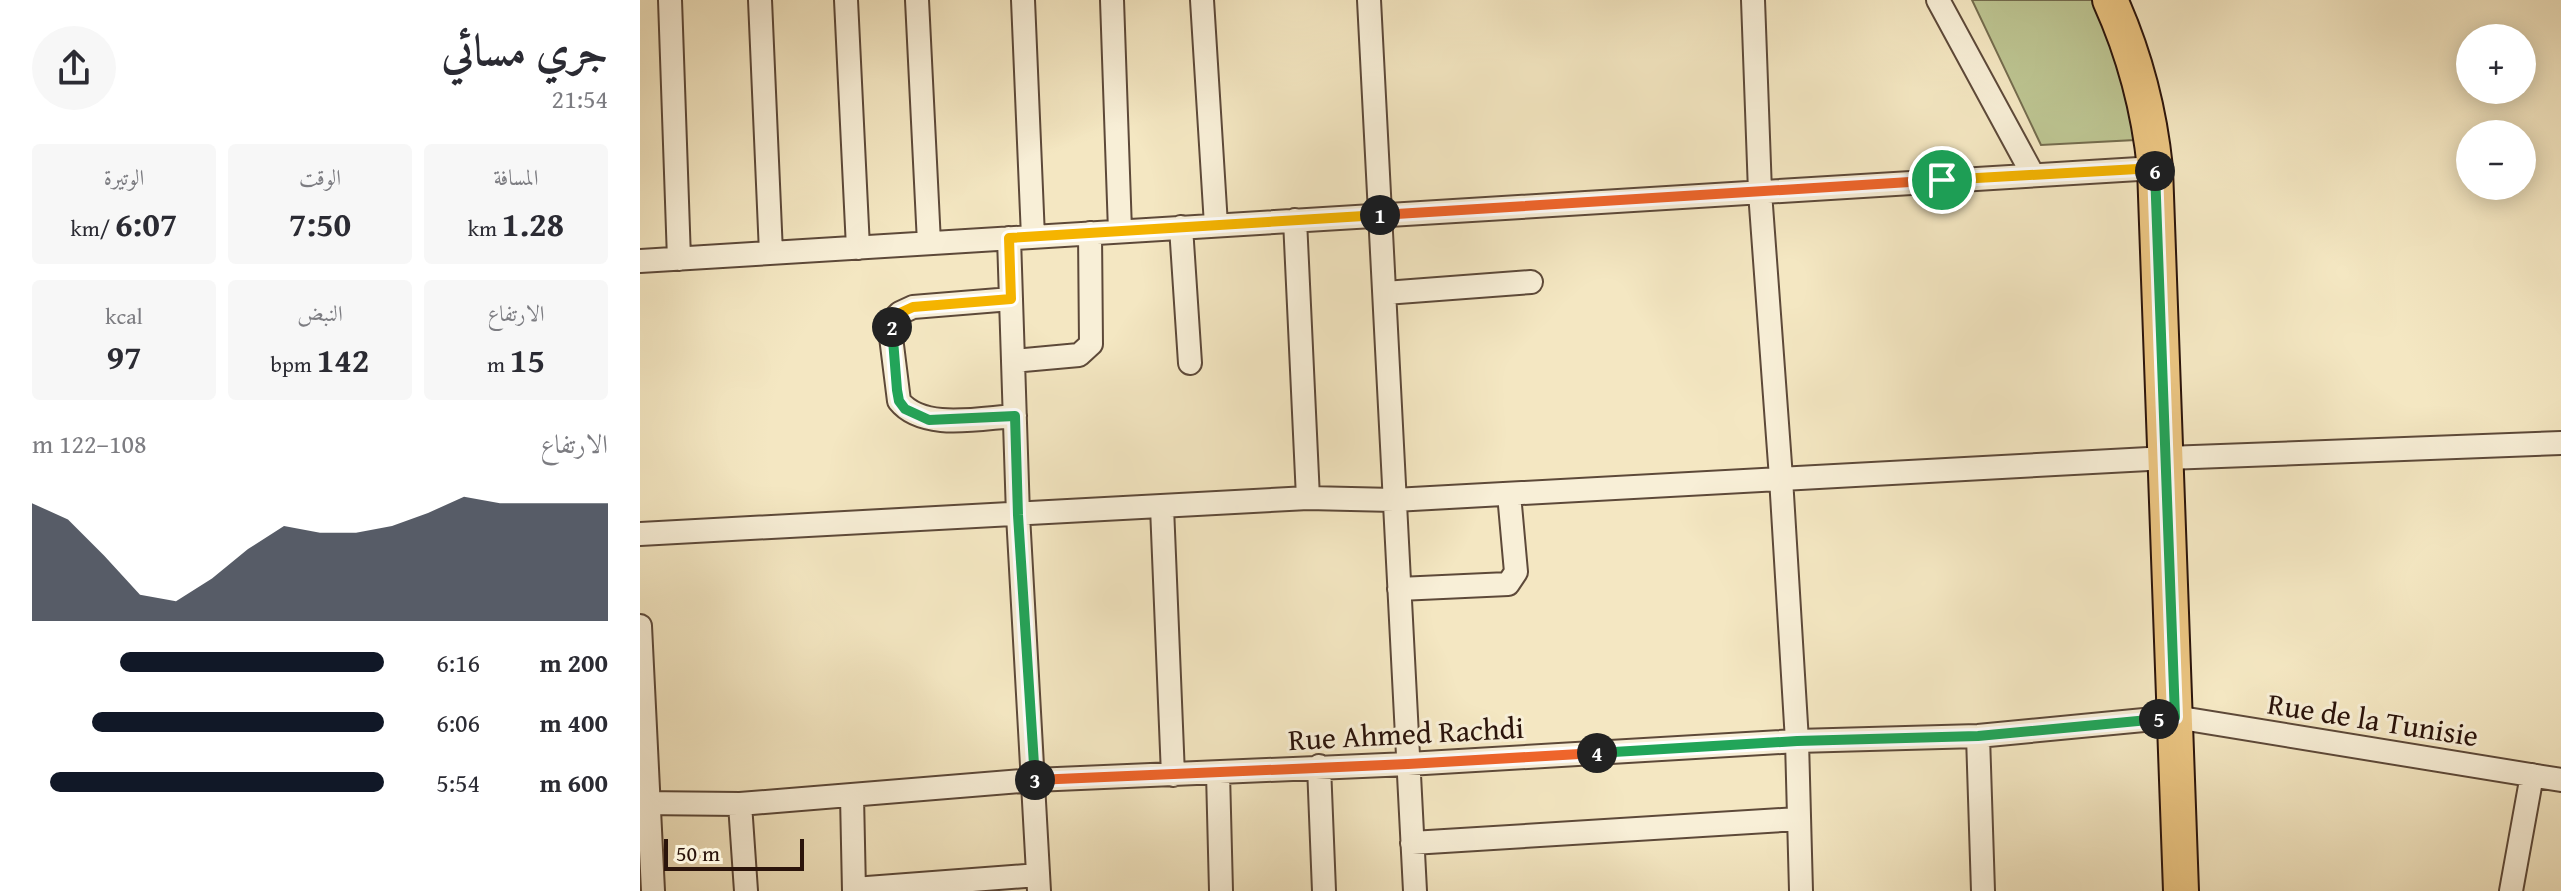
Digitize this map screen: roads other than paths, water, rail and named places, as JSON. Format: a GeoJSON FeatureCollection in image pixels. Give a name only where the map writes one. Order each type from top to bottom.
{"type":"FeatureCollection","features":[{"type":"Feature","properties":{"kind":"main road"},"geometry":{"type":"LineString","coordinates":[[2110,0],[2137,76],[2151,135],[2155,168],[2181,891]]}},
{"type":"Feature","properties":{"kind":"street"},"geometry":{"type":"LineString","coordinates":[[670,0],[679,259]]}},
{"type":"Feature","properties":{"kind":"street"},"geometry":{"type":"LineString","coordinates":[[760,0],[771,253]]}},
{"type":"Feature","properties":{"kind":"street"},"geometry":{"type":"LineString","coordinates":[[846,0],[858,248]]}},
{"type":"Feature","properties":{"kind":"street"},"geometry":{"type":"LineString","coordinates":[[917,0],[929,243]]}},
{"type":"Feature","properties":{"kind":"street"},"geometry":{"type":"LineString","coordinates":[[1023,0],[1033,237]]}},
{"type":"Feature","properties":{"kind":"street"},"geometry":{"type":"LineString","coordinates":[[1112,0],[1120,231]]}},
{"type":"Feature","properties":{"kind":"street"},"geometry":{"type":"LineString","coordinates":[[1202,0],[1216,225]]}},
{"type":"Feature","properties":{"kind":"street"},"geometry":{"type":"LineString","coordinates":[[1369,0],[1415,891]]}},
{"type":"Feature","properties":{"kind":"street"},"geometry":{"type":"LineString","coordinates":[[1753,0],[1760,192],[1797,741],[1801,891]]}},
{"type":"Feature","properties":{"kind":"street"},"geometry":{"type":"LineString","coordinates":[[1938,0],[2033,175]]}},
{"type":"Feature","properties":{"kind":"street"},"geometry":{"type":"LineString","coordinates":[[640,261],[2155,168]]}},
{"type":"Feature","properties":{"kind":"street"},"geometry":{"type":"LineString","coordinates":[[1295,220],[1308,498]]}},
{"type":"Feature","properties":{"kind":"street"},"geometry":{"type":"LineString","coordinates":[[1181,227],[1190,363]]}},
{"type":"Feature","properties":{"kind":"street"},"geometry":{"type":"LineString","coordinates":[[1013,361],[1079,355],[1091,344],[1090,233]]}},
{"type":"Feature","properties":{"kind":"street"},"geometry":{"type":"LineString","coordinates":[[852,796],[854,890],[1039,883],[1018,515],[1009,238]]}},
{"type":"Feature","properties":{"kind":"street"},"geometry":{"type":"LineString","coordinates":[[1385,293],[1531,282]]}},
{"type":"Feature","properties":{"kind":"street"},"geometry":{"type":"LineString","coordinates":[[1011,299],[913,307],[892,321],[891,337],[899,401],[914,415],[929,420],[1015,416]]}},
{"type":"Feature","properties":{"kind":"street"},"geometry":{"type":"LineString","coordinates":[[640,534],[1308,498],[1394,500],[2167,458],[2561,443]]}},
{"type":"Feature","properties":{"kind":"street"},"geometry":{"type":"LineString","coordinates":[[1399,589],[1508,584],[1516,572],[1509,494]]}},
{"type":"Feature","properties":{"kind":"street"},"geometry":{"type":"LineString","coordinates":[[1162,507],[1173,775]]}},
{"type":"Feature","properties":{"kind":"street"},"geometry":{"type":"LineString","coordinates":[[640,626],[644,803],[653,891]]}},
{"type":"Feature","properties":{"kind":"street","name":"Rue Ahmed Rachdi"},"geometry":{"type":"LineString","coordinates":[[644,803],[740,804],[1034,780],[1408,764],[1797,741],[1978,736],[2175,717]]}},
{"type":"Feature","properties":{"kind":"street","name":"Rue de la Tunisie"},"geometry":{"type":"LineString","coordinates":[[2175,717],[2561,780]]}},
{"type":"Feature","properties":{"kind":"street"},"geometry":{"type":"LineString","coordinates":[[1978,736],[1983,891]]}},
{"type":"Feature","properties":{"kind":"street"},"geometry":{"type":"LineString","coordinates":[[1319,766],[1324,891]]}},
{"type":"Feature","properties":{"kind":"street"},"geometry":{"type":"LineString","coordinates":[[1218,773],[1221,891]]}},
{"type":"Feature","properties":{"kind":"street"},"geometry":{"type":"LineString","coordinates":[[2511,891],[2532,775]]}},
{"type":"Feature","properties":{"kind":"street"},"geometry":{"type":"LineString","coordinates":[[740,804],[746,891]]}},
{"type":"Feature","properties":{"kind":"street"},"geometry":{"type":"LineString","coordinates":[[1412,843],[1798,819]]}}]}
